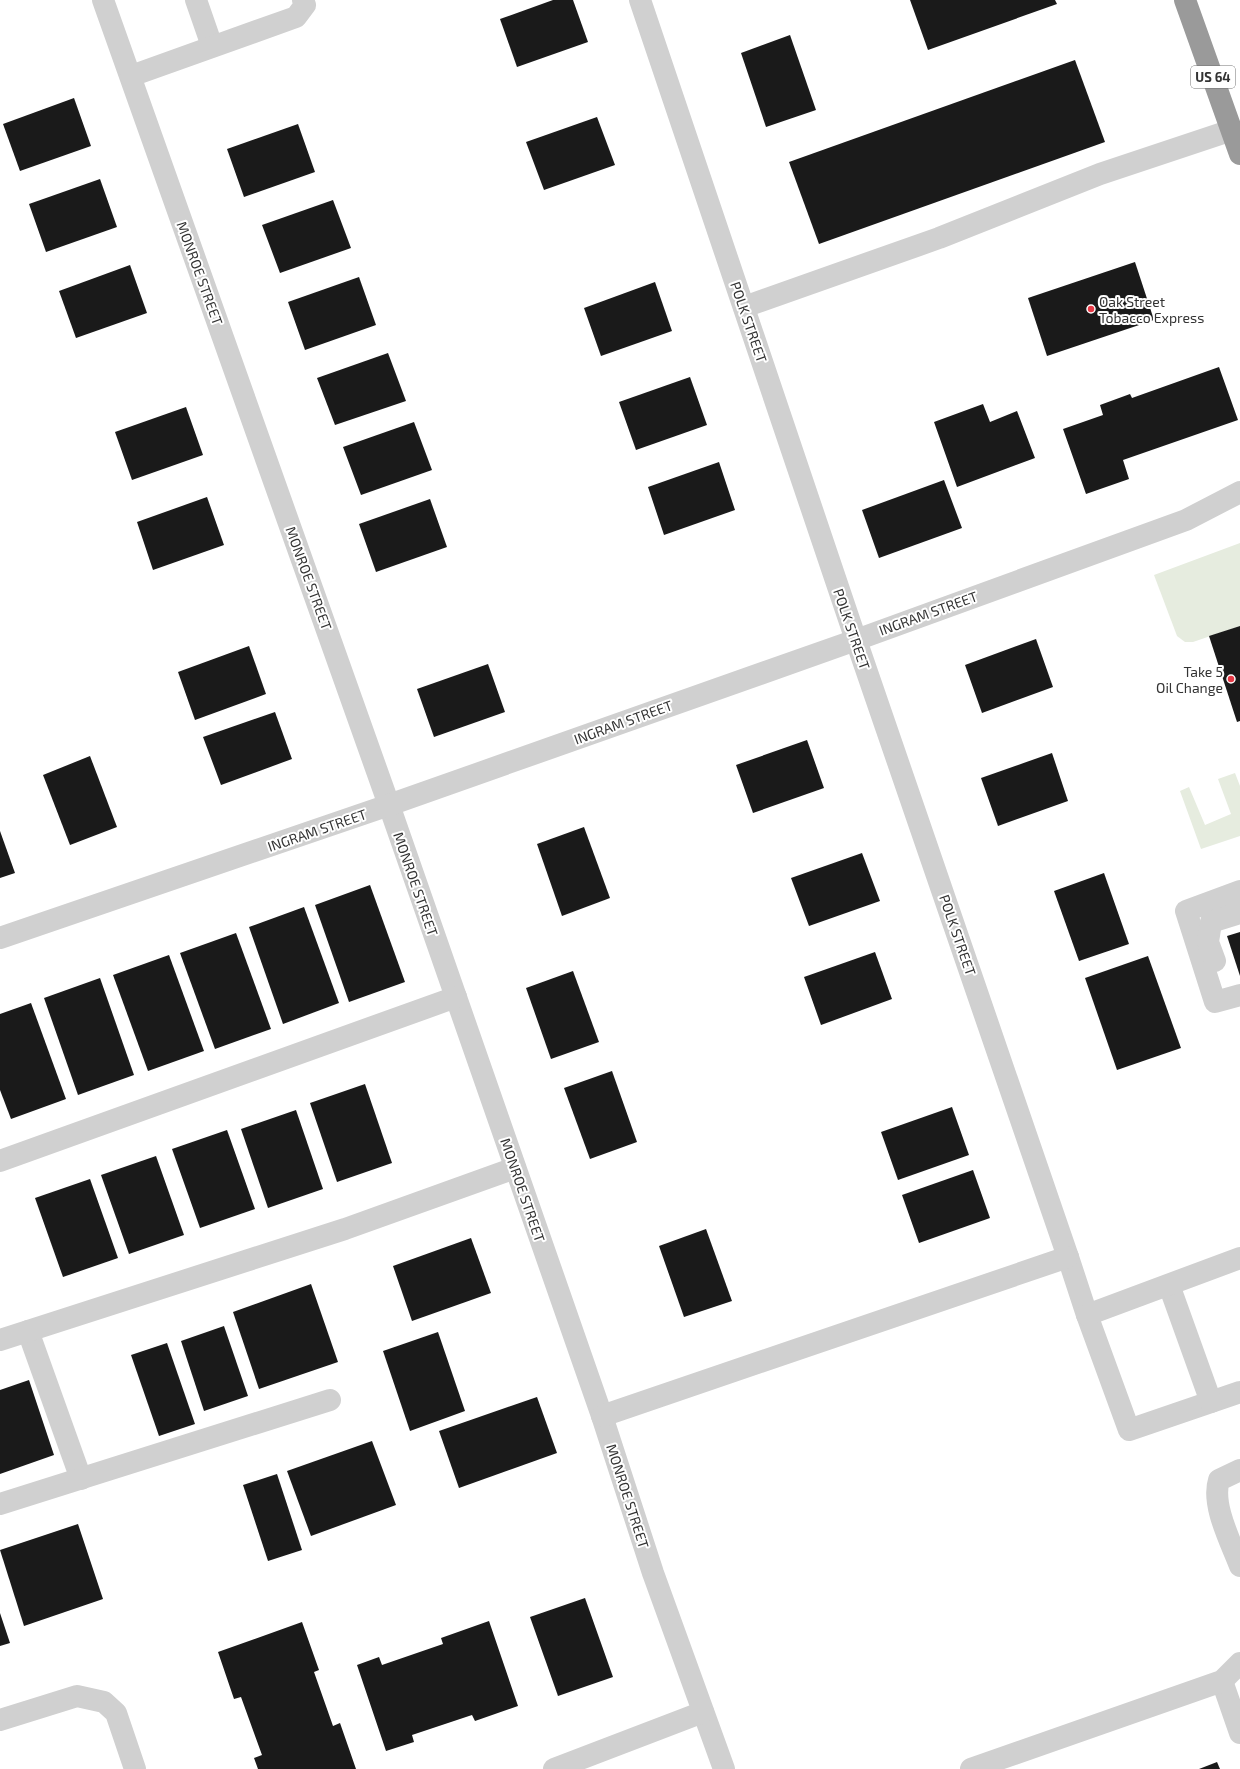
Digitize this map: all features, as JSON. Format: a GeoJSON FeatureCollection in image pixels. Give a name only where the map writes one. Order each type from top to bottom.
{"type":"FeatureCollection","features":[{"type":"Feature","properties":{"kind":"highway","name":"US 64"},"geometry":{"type":"LineString","coordinates":[[1185,0],[1240,154]]}},
{"type":"Feature","properties":{"kind":"street","name":"MONROE STREET"},"geometry":{"type":"LineString","coordinates":[[103,0],[389,805],[602,1416],[653,1573],[724,1769]]}},
{"type":"Feature","properties":{"kind":"street"},"geometry":{"type":"LineString","coordinates":[[196,0],[212,46]]}},
{"type":"Feature","properties":{"kind":"street"},"geometry":{"type":"LineString","coordinates":[[131,76],[296,17],[305,5],[303,0]]}},
{"type":"Feature","properties":{"kind":"street","name":"POLK STREET"},"geometry":{"type":"LineString","coordinates":[[640,0],[856,640],[1087,1315],[1129,1430],[1211,1402]]}},
{"type":"Feature","properties":{"kind":"street"},"geometry":{"type":"LineString","coordinates":[[744,307],[939,238],[1100,174],[1232,130]]}},
{"type":"Feature","properties":{"kind":"street","name":"INGRAM STREET"},"geometry":{"type":"LineString","coordinates":[[0,938],[389,805],[856,640],[1186,520],[1240,492]]}},
{"type":"Feature","properties":{"kind":"street"},"geometry":{"type":"LineString","coordinates":[[1240,891],[1186,911],[1215,1002],[1240,995]]}},
{"type":"Feature","properties":{"kind":"street"},"geometry":{"type":"LineString","coordinates":[[1240,913],[1211,922],[1208,942],[1226,989],[1240,988]]}},
{"type":"Feature","properties":{"kind":"street"},"geometry":{"type":"LineString","coordinates":[[0,1161],[456,997]]}},
{"type":"Feature","properties":{"kind":"street"},"geometry":{"type":"LineString","coordinates":[[0,1340],[345,1229],[515,1168]]}},
{"type":"Feature","properties":{"kind":"street"},"geometry":{"type":"LineString","coordinates":[[602,1416],[1068,1256]]}},
{"type":"Feature","properties":{"kind":"street"},"geometry":{"type":"LineString","coordinates":[[1087,1315],[1240,1258]]}},
{"type":"Feature","properties":{"kind":"street"},"geometry":{"type":"LineString","coordinates":[[1169,1285],[1211,1402],[1240,1392]]}},
{"type":"Feature","properties":{"kind":"street"},"geometry":{"type":"LineString","coordinates":[[28,1331],[81,1479]]}},
{"type":"Feature","properties":{"kind":"street"},"geometry":{"type":"LineString","coordinates":[[0,1504],[330,1400]]}},
{"type":"Feature","properties":{"kind":"street"},"geometry":{"type":"LineString","coordinates":[[1240,1470],[1219,1480],[1216,1490],[1218,1505],[1240,1566]]}},
{"type":"Feature","properties":{"kind":"street"},"geometry":{"type":"LineString","coordinates":[[971,1769],[1222,1681],[1240,1663]]}},
{"type":"Feature","properties":{"kind":"street"},"geometry":{"type":"LineString","coordinates":[[1222,1681],[1240,1733]]}},
{"type":"Feature","properties":{"kind":"street"},"geometry":{"type":"LineString","coordinates":[[0,1720],[76,1696],[104,1702],[116,1713],[135,1769]]}},
{"type":"Feature","properties":{"kind":"street"},"geometry":{"type":"LineString","coordinates":[[554,1769],[703,1712]]}},
{"type":"Feature","properties":{"kind":"shaded area"},"geometry":{"type":"Polygon","coordinates":[[[1240,543],[1240,626],[1193,642],[1185,642],[1177,636],[1154,575],[1240,543]]]}},
{"type":"Feature","properties":{"kind":"shaded area"},"geometry":{"type":"Polygon","coordinates":[[[1235,773],[1240,786],[1240,836],[1201,849],[1180,791],[1189,787],[1205,825],[1231,814],[1218,779],[1235,773]]]}},
{"type":"Feature","properties":{"kind":"building"},"geometry":{"type":"Polygon","coordinates":[[[553,0],[573,0],[588,42],[517,67],[500,19],[553,0]]]}},
{"type":"Feature","properties":{"kind":"building"},"geometry":{"type":"Polygon","coordinates":[[[910,0],[1055,0],[1057,4],[928,50],[910,0]]]}},
{"type":"Feature","properties":{"kind":"building"},"geometry":{"type":"Polygon","coordinates":[[[790,35],[816,110],[766,127],[741,53],[790,35]]]}},
{"type":"Feature","properties":{"kind":"building"},"geometry":{"type":"Polygon","coordinates":[[[1075,60],[1105,142],[819,244],[789,162],[1075,60]]]}},
{"type":"Feature","properties":{"kind":"building"},"geometry":{"type":"Polygon","coordinates":[[[74,98],[91,146],[20,171],[3,124],[74,98]]]}},
{"type":"Feature","properties":{"kind":"building"},"geometry":{"type":"Polygon","coordinates":[[[597,117],[615,165],[544,190],[526,142],[597,117]]]}},
{"type":"Feature","properties":{"kind":"building"},"geometry":{"type":"Polygon","coordinates":[[[298,124],[315,172],[244,197],[227,149],[298,124]]]}},
{"type":"Feature","properties":{"kind":"building"},"geometry":{"type":"Polygon","coordinates":[[[100,179],[117,227],[46,252],[29,204],[100,179]]]}},
{"type":"Feature","properties":{"kind":"building"},"geometry":{"type":"Polygon","coordinates":[[[333,200],[351,248],[280,273],[262,225],[333,200]]]}},
{"type":"Feature","properties":{"kind":"building","name":"Oak Street Tobacco Express"},"geometry":{"type":"Polygon","coordinates":[[[1135,262],[1154,320],[1047,356],[1028,298],[1135,262]]]}},
{"type":"Feature","properties":{"kind":"building"},"geometry":{"type":"Polygon","coordinates":[[[130,265],[147,313],[76,338],[59,291],[130,265]]]}},
{"type":"Feature","properties":{"kind":"building"},"geometry":{"type":"Polygon","coordinates":[[[359,277],[376,325],[305,350],[288,302],[359,277]]]}},
{"type":"Feature","properties":{"kind":"building"},"geometry":{"type":"Polygon","coordinates":[[[655,282],[672,331],[601,356],[584,308],[655,282]]]}},
{"type":"Feature","properties":{"kind":"building"},"geometry":{"type":"Polygon","coordinates":[[[388,353],[406,401],[335,425],[317,378],[388,353]]]}},
{"type":"Feature","properties":{"kind":"building"},"geometry":{"type":"Polygon","coordinates":[[[1219,367],[1238,420],[1123,460],[1129,479],[1086,494],[1063,429],[1103,415],[1100,405],[1130,394],[1132,398],[1219,367]]]}},
{"type":"Feature","properties":{"kind":"building"},"geometry":{"type":"Polygon","coordinates":[[[690,377],[707,425],[636,450],[619,402],[690,377]]]}},
{"type":"Feature","properties":{"kind":"building"},"geometry":{"type":"Polygon","coordinates":[[[983,404],[990,422],[1017,411],[1035,458],[957,487],[934,422],[983,404]]]}},
{"type":"Feature","properties":{"kind":"building"},"geometry":{"type":"Polygon","coordinates":[[[186,407],[203,455],[132,480],[115,432],[186,407]]]}},
{"type":"Feature","properties":{"kind":"building"},"geometry":{"type":"Polygon","coordinates":[[[414,422],[432,470],[361,495],[343,447],[414,422]]]}},
{"type":"Feature","properties":{"kind":"building"},"geometry":{"type":"Polygon","coordinates":[[[719,462],[735,510],[664,535],[648,487],[719,462]]]}},
{"type":"Feature","properties":{"kind":"building"},"geometry":{"type":"Polygon","coordinates":[[[944,480],[962,528],[879,558],[862,510],[944,480]]]}},
{"type":"Feature","properties":{"kind":"building"},"geometry":{"type":"Polygon","coordinates":[[[207,497],[224,545],[153,570],[137,522],[207,497]]]}},
{"type":"Feature","properties":{"kind":"building"},"geometry":{"type":"Polygon","coordinates":[[[430,499],[447,547],[376,572],[359,524],[430,499]]]}},
{"type":"Feature","properties":{"kind":"building","name":"Take 5 Oil Change"},"geometry":{"type":"Polygon","coordinates":[[[1240,626],[1240,721],[1237,722],[1209,636],[1240,626]]]}},
{"type":"Feature","properties":{"kind":"building"},"geometry":{"type":"Polygon","coordinates":[[[1036,639],[1053,687],[982,713],[965,665],[1036,639]]]}},
{"type":"Feature","properties":{"kind":"building"},"geometry":{"type":"Polygon","coordinates":[[[249,646],[266,694],[195,720],[178,672],[249,646]]]}},
{"type":"Feature","properties":{"kind":"building"},"geometry":{"type":"Polygon","coordinates":[[[488,664],[505,712],[434,737],[417,689],[488,664]]]}},
{"type":"Feature","properties":{"kind":"building"},"geometry":{"type":"Polygon","coordinates":[[[275,712],[292,759],[221,785],[203,737],[275,712]]]}},
{"type":"Feature","properties":{"kind":"building"},"geometry":{"type":"Polygon","coordinates":[[[807,740],[824,788],[753,813],[736,765],[807,740]]]}},
{"type":"Feature","properties":{"kind":"building"},"geometry":{"type":"Polygon","coordinates":[[[1052,753],[1068,801],[998,826],[981,778],[1052,753]]]}},
{"type":"Feature","properties":{"kind":"building"},"geometry":{"type":"Polygon","coordinates":[[[90,756],[117,827],[70,845],[43,775],[90,756]]]}},
{"type":"Feature","properties":{"kind":"building"},"geometry":{"type":"Polygon","coordinates":[[[584,827],[610,898],[562,916],[537,844],[584,827]]]}},
{"type":"Feature","properties":{"kind":"building"},"geometry":{"type":"Polygon","coordinates":[[[0,831],[15,873],[0,878],[0,831]]]}},
{"type":"Feature","properties":{"kind":"building"},"geometry":{"type":"Polygon","coordinates":[[[862,853],[880,901],[809,926],[791,878],[862,853]]]}},
{"type":"Feature","properties":{"kind":"building"},"geometry":{"type":"Polygon","coordinates":[[[1104,873],[1129,944],[1079,961],[1054,891],[1104,873]]]}},
{"type":"Feature","properties":{"kind":"building"},"geometry":{"type":"Polygon","coordinates":[[[370,885],[405,982],[349,1002],[315,905],[370,885]]]}},
{"type":"Feature","properties":{"kind":"building"},"geometry":{"type":"Polygon","coordinates":[[[304,907],[339,1003],[283,1024],[249,927],[304,907]]]}},
{"type":"Feature","properties":{"kind":"building"},"geometry":{"type":"Polygon","coordinates":[[[1240,932],[1240,976],[1227,936],[1240,932]]]}},
{"type":"Feature","properties":{"kind":"building"},"geometry":{"type":"Polygon","coordinates":[[[236,933],[271,1029],[215,1049],[180,953],[236,933]]]}},
{"type":"Feature","properties":{"kind":"building"},"geometry":{"type":"Polygon","coordinates":[[[875,952],[892,999],[821,1025],[804,977],[875,952]]]}},
{"type":"Feature","properties":{"kind":"building"},"geometry":{"type":"Polygon","coordinates":[[[169,955],[204,1051],[148,1071],[113,975],[169,955]]]}},
{"type":"Feature","properties":{"kind":"building"},"geometry":{"type":"Polygon","coordinates":[[[1148,956],[1181,1048],[1117,1070],[1085,978],[1148,956]]]}},
{"type":"Feature","properties":{"kind":"building"},"geometry":{"type":"Polygon","coordinates":[[[573,971],[599,1042],[551,1059],[526,988],[573,971]]]}},
{"type":"Feature","properties":{"kind":"building"},"geometry":{"type":"Polygon","coordinates":[[[100,978],[134,1075],[78,1095],[44,998],[100,978]]]}},
{"type":"Feature","properties":{"kind":"building"},"geometry":{"type":"Polygon","coordinates":[[[31,1003],[66,1099],[11,1119],[0,1090],[0,1014],[31,1003]]]}},
{"type":"Feature","properties":{"kind":"building"},"geometry":{"type":"Polygon","coordinates":[[[612,1071],[637,1142],[590,1159],[564,1088],[612,1071]]]}},
{"type":"Feature","properties":{"kind":"building"},"geometry":{"type":"Polygon","coordinates":[[[365,1084],[392,1163],[337,1182],[310,1103],[365,1084]]]}},
{"type":"Feature","properties":{"kind":"building"},"geometry":{"type":"Polygon","coordinates":[[[952,1107],[969,1155],[898,1180],[881,1132],[952,1107]]]}},
{"type":"Feature","properties":{"kind":"building"},"geometry":{"type":"Polygon","coordinates":[[[296,1110],[323,1189],[268,1208],[241,1129],[296,1110]]]}},
{"type":"Feature","properties":{"kind":"building"},"geometry":{"type":"Polygon","coordinates":[[[227,1130],[255,1209],[200,1228],[172,1149],[227,1130]]]}},
{"type":"Feature","properties":{"kind":"building"},"geometry":{"type":"Polygon","coordinates":[[[156,1156],[184,1235],[129,1254],[101,1175],[156,1156]]]}},
{"type":"Feature","properties":{"kind":"building"},"geometry":{"type":"Polygon","coordinates":[[[973,1170],[990,1218],[919,1243],[902,1195],[973,1170]]]}},
{"type":"Feature","properties":{"kind":"building"},"geometry":{"type":"Polygon","coordinates":[[[90,1179],[118,1258],[63,1277],[35,1198],[90,1179]]]}},
{"type":"Feature","properties":{"kind":"building"},"geometry":{"type":"Polygon","coordinates":[[[706,1229],[732,1301],[684,1317],[659,1246],[706,1229]]]}},
{"type":"Feature","properties":{"kind":"building"},"geometry":{"type":"Polygon","coordinates":[[[471,1238],[491,1293],[412,1321],[393,1266],[471,1238]]]}},
{"type":"Feature","properties":{"kind":"building"},"geometry":{"type":"Polygon","coordinates":[[[311,1284],[338,1362],[259,1389],[233,1312],[311,1284]]]}},
{"type":"Feature","properties":{"kind":"building"},"geometry":{"type":"Polygon","coordinates":[[[224,1326],[248,1396],[204,1411],[181,1341],[224,1326]]]}},
{"type":"Feature","properties":{"kind":"building"},"geometry":{"type":"Polygon","coordinates":[[[438,1332],[465,1411],[410,1431],[383,1351],[438,1332]]]}},
{"type":"Feature","properties":{"kind":"building"},"geometry":{"type":"Polygon","coordinates":[[[167,1343],[195,1424],[159,1436],[131,1355],[167,1343]]]}},
{"type":"Feature","properties":{"kind":"building"},"geometry":{"type":"Polygon","coordinates":[[[29,1380],[54,1455],[0,1474],[0,1390],[29,1380]]]}},
{"type":"Feature","properties":{"kind":"building"},"geometry":{"type":"Polygon","coordinates":[[[537,1397],[557,1453],[459,1488],[439,1431],[537,1397]]]}},
{"type":"Feature","properties":{"kind":"building"},"geometry":{"type":"Polygon","coordinates":[[[372,1441],[396,1505],[311,1536],[287,1471],[372,1441]]]}},
{"type":"Feature","properties":{"kind":"building"},"geometry":{"type":"Polygon","coordinates":[[[277,1474],[302,1550],[268,1561],[243,1485],[277,1474]]]}},
{"type":"Feature","properties":{"kind":"building"},"geometry":{"type":"Polygon","coordinates":[[[78,1524],[103,1599],[24,1626],[0,1550],[78,1524]]]}},
{"type":"Feature","properties":{"kind":"building"},"geometry":{"type":"Polygon","coordinates":[[[585,1598],[613,1677],[558,1696],[530,1617],[585,1598]]]}},
{"type":"Feature","properties":{"kind":"building"},"geometry":{"type":"Polygon","coordinates":[[[0,1613],[10,1643],[0,1646],[0,1613]]]}},
{"type":"Feature","properties":{"kind":"building"},"geometry":{"type":"Polygon","coordinates":[[[489,1621],[518,1706],[475,1721],[472,1715],[412,1735],[414,1742],[386,1751],[357,1665],[379,1657],[382,1665],[443,1644],[441,1638],[489,1621]]]}},
{"type":"Feature","properties":{"kind":"building"},"geometry":{"type":"Polygon","coordinates":[[[302,1622],[319,1670],[314,1672],[333,1726],[340,1723],[356,1769],[258,1769],[254,1758],[262,1755],[241,1697],[234,1699],[218,1652],[302,1622]]]}},
{"type":"Feature","properties":{"kind":"building"},"geometry":{"type":"Polygon","coordinates":[[[1217,1762],[1220,1769],[1199,1769],[1217,1762]]]}},
{"type":"Feature","properties":{"kind":"place","name":"Oak Street Tobacco Express"},"geometry":{"type":"Point","coordinates":[1091,309]}},
{"type":"Feature","properties":{"kind":"place","name":"Take 5 Oil Change"},"geometry":{"type":"Point","coordinates":[1231,679]}}]}
